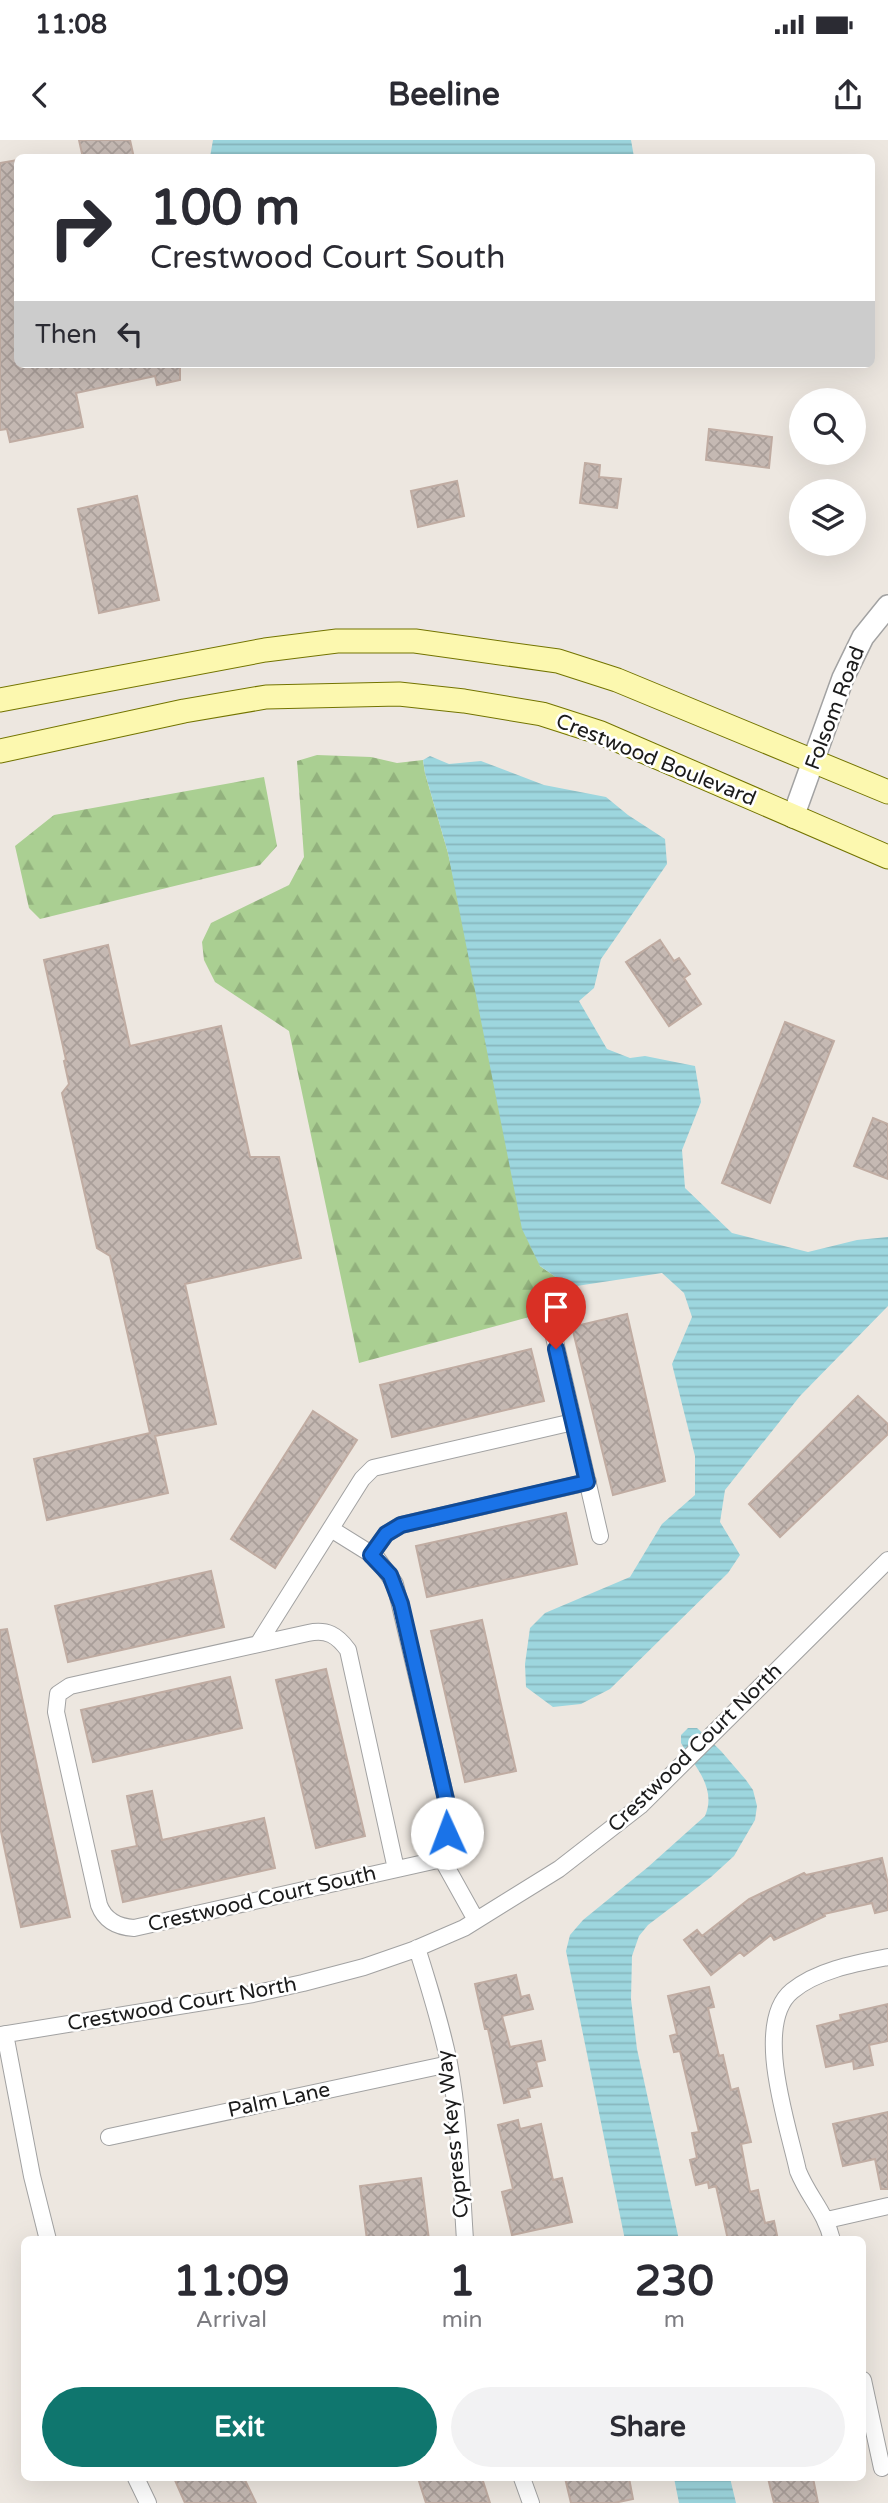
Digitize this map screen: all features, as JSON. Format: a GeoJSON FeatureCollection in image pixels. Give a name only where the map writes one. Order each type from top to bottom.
{"type":"FeatureCollection","features":[{"type":"Feature","properties":{"kind":"main road"},"geometry":{"type":"LineString","coordinates":[[0,700],[265,650],[337,641],[415,640],[558,661],[617,680],[888,792]]}},
{"type":"Feature","properties":{"kind":"main road","name":"Crestwood Boulevard"},"geometry":{"type":"LineString","coordinates":[[0,751],[184,711],[266,697],[399,694],[542,714],[601,733],[888,857]]}},
{"type":"Feature","properties":{"kind":"street","name":"Folsom Road"},"geometry":{"type":"LineString","coordinates":[[793,817],[843,678],[863,637],[888,606]]}},
{"type":"Feature","properties":{"kind":"street"},"geometry":{"type":"LineString","coordinates":[[551,1324],[600,1536]]}},
{"type":"Feature","properties":{"kind":"street"},"geometry":{"type":"LineString","coordinates":[[258,1644],[367,1472],[386,1463],[573,1422]]}},
{"type":"Feature","properties":{"kind":"street"},"geometry":{"type":"LineString","coordinates":[[371,1555],[386,1534],[401,1525],[587,1482]]}},
{"type":"Feature","properties":{"kind":"street"},"geometry":{"type":"LineString","coordinates":[[331,1529],[371,1555],[396,1584],[447,1804],[449,1820],[442,1859],[476,1920]]}},
{"type":"Feature","properties":{"kind":"street","name":"Crestwood Court North"},"geometry":{"type":"LineString","coordinates":[[2,2035],[253,1994],[364,1967],[417,1948],[476,1920],[559,1868],[640,1806],[888,1560]]}},
{"type":"Feature","properties":{"kind":"street","name":"Crestwood Court South"},"geometry":{"type":"LineString","coordinates":[[396,1869],[348,1650],[340,1639],[320,1630],[70,1686],[58,1695],[56,1712],[102,1912],[115,1924],[134,1928],[442,1859]]}},
{"type":"Feature","properties":{"kind":"street","name":"Cypress Key Way"},"geometry":{"type":"LineString","coordinates":[[417,1948],[449,2064],[457,2124],[465,2236]]}},
{"type":"Feature","properties":{"kind":"street"},"geometry":{"type":"LineString","coordinates":[[831,2236],[827,2220],[798,2171],[773,2059],[774,2029],[791,1991],[814,1978],[888,1957]]}},
{"type":"Feature","properties":{"kind":"street"},"geometry":{"type":"LineString","coordinates":[[2,2035],[47,2236]]}},
{"type":"Feature","properties":{"kind":"street","name":"Palm Lane"},"geometry":{"type":"LineString","coordinates":[[109,2137],[449,2064]]}},
{"type":"Feature","properties":{"kind":"street"},"geometry":{"type":"LineString","coordinates":[[827,2220],[888,2206]]}},
{"type":"Feature","properties":{"kind":"street"},"geometry":{"type":"LineString","coordinates":[[866,2394],[882,2468]]}},
{"type":"Feature","properties":{"kind":"street"},"geometry":{"type":"LineString","coordinates":[[137,2481],[148,2503]]}},
{"type":"Feature","properties":{"kind":"street"},"geometry":{"type":"LineString","coordinates":[[523,2481],[531,2503]]}},
{"type":"Feature","properties":{"kind":"green space"},"geometry":{"type":"Polygon","coordinates":[[[317,755],[371,757],[397,763],[423,760],[448,853],[540,1266],[570,1287],[571,1297],[566,1307],[359,1363],[289,1031],[215,982],[204,960],[202,942],[211,923],[289,885],[304,857],[297,761],[317,755]]]}},
{"type":"Feature","properties":{"kind":"green space"},"geometry":{"type":"Polygon","coordinates":[[[264,777],[277,846],[260,865],[40,919],[29,908],[15,846],[54,815],[264,777]]]}},
{"type":"Feature","properties":{"kind":"water"},"geometry":{"type":"Polygon","coordinates":[[[213,140],[631,140],[633,154],[211,154],[213,140]]]}},
{"type":"Feature","properties":{"kind":"water"},"geometry":{"type":"Polygon","coordinates":[[[430,756],[449,764],[481,761],[544,785],[606,797],[665,839],[667,864],[601,959],[594,988],[579,1001],[607,1049],[630,1058],[645,1056],[695,1066],[701,1102],[682,1150],[685,1188],[732,1233],[808,1252],[857,1240],[888,1237],[888,1306],[800,1396],[725,1490],[720,1522],[740,1555],[728,1573],[610,1689],[581,1704],[553,1707],[526,1687],[525,1664],[530,1628],[545,1613],[630,1577],[662,1524],[695,1495],[695,1456],[672,1364],[692,1317],[684,1293],[662,1273],[570,1287],[540,1266],[522,1229],[448,853],[425,773],[423,760],[430,756]]]}},
{"type":"Feature","properties":{"kind":"water"},"geometry":{"type":"Polygon","coordinates":[[[688,1728],[697,1728],[746,1780],[753,1790],[757,1806],[755,1820],[734,1856],[648,1925],[639,1936],[632,1956],[631,1999],[637,2049],[678,2236],[624,2236],[566,1951],[570,1935],[583,1920],[705,1816],[708,1806],[706,1787],[681,1743],[681,1735],[688,1728]]]}},
{"type":"Feature","properties":{"kind":"water"},"geometry":{"type":"Polygon","coordinates":[[[675,2481],[731,2481],[736,2503],[679,2503],[675,2481]]]}},
{"type":"Feature","properties":{"kind":"building"},"geometry":{"type":"Polygon","coordinates":[[[79,140],[130,140],[133,154],[82,154],[79,140]]]}},
{"type":"Feature","properties":{"kind":"building"},"geometry":{"type":"Polygon","coordinates":[[[14,161],[14,368],[180,368],[180,380],[157,385],[155,376],[76,393],[83,427],[10,442],[7,429],[0,430],[0,163],[14,161]]]}},
{"type":"Feature","properties":{"kind":"building"},"geometry":{"type":"Polygon","coordinates":[[[709,429],[772,437],[769,468],[706,460],[709,429]]]}},
{"type":"Feature","properties":{"kind":"building"},"geometry":{"type":"Polygon","coordinates":[[[585,463],[600,465],[599,477],[621,479],[617,508],[580,503],[585,463]]]}},
{"type":"Feature","properties":{"kind":"building"},"geometry":{"type":"Polygon","coordinates":[[[457,481],[464,516],[418,527],[411,491],[457,481]]]}},
{"type":"Feature","properties":{"kind":"building"},"geometry":{"type":"Polygon","coordinates":[[[137,496],[159,600],[99,613],[78,509],[137,496]]]}},
{"type":"Feature","properties":{"kind":"building"},"geometry":{"type":"Polygon","coordinates":[[[660,940],[674,961],[679,958],[690,974],[684,978],[701,1004],[669,1026],[626,962],[660,940]]]}},
{"type":"Feature","properties":{"kind":"building"},"geometry":{"type":"Polygon","coordinates":[[[108,945],[130,1046],[221,1026],[250,1157],[279,1157],[301,1258],[185,1284],[216,1424],[155,1436],[168,1493],[47,1520],[34,1459],[150,1433],[110,1256],[97,1248],[62,1093],[69,1084],[64,1061],[66,1060],[44,960],[108,945]]]}},
{"type":"Feature","properties":{"kind":"building"},"geometry":{"type":"Polygon","coordinates":[[[785,1022],[834,1041],[770,1203],[722,1183],[785,1022]]]}},
{"type":"Feature","properties":{"kind":"building"},"geometry":{"type":"Polygon","coordinates":[[[873,1118],[888,1124],[888,1179],[854,1166],[873,1118]]]}},
{"type":"Feature","properties":{"kind":"building"},"geometry":{"type":"Polygon","coordinates":[[[627,1314],[665,1481],[613,1495],[572,1327],[627,1314]]]}},
{"type":"Feature","properties":{"kind":"building"},"geometry":{"type":"Polygon","coordinates":[[[531,1349],[544,1401],[392,1437],[380,1385],[531,1349]]]}},
{"type":"Feature","properties":{"kind":"building"},"geometry":{"type":"Polygon","coordinates":[[[858,1396],[888,1424],[888,1434],[780,1537],[749,1504],[858,1396]]]}},
{"type":"Feature","properties":{"kind":"building"},"geometry":{"type":"Polygon","coordinates":[[[313,1411],[357,1440],[275,1568],[231,1539],[313,1411]]]}},
{"type":"Feature","properties":{"kind":"building"},"geometry":{"type":"Polygon","coordinates":[[[566,1513],[577,1564],[427,1597],[416,1546],[566,1513]]]}},
{"type":"Feature","properties":{"kind":"building"},"geometry":{"type":"Polygon","coordinates":[[[211,1571],[224,1627],[68,1662],[55,1606],[211,1571]]]}},
{"type":"Feature","properties":{"kind":"building"},"geometry":{"type":"Polygon","coordinates":[[[482,1620],[516,1771],[465,1782],[431,1631],[482,1620]]]}},
{"type":"Feature","properties":{"kind":"building"},"geometry":{"type":"Polygon","coordinates":[[[7,1629],[70,1917],[21,1927],[0,1827],[0,1630],[7,1629]]]}},
{"type":"Feature","properties":{"kind":"building"},"geometry":{"type":"Polygon","coordinates":[[[326,1669],[365,1836],[316,1848],[276,1680],[326,1669]]]}},
{"type":"Feature","properties":{"kind":"building"},"geometry":{"type":"Polygon","coordinates":[[[230,1677],[242,1728],[93,1762],[81,1710],[230,1677]]]}},
{"type":"Feature","properties":{"kind":"building"},"geometry":{"type":"Polygon","coordinates":[[[152,1791],[162,1840],[264,1818],[275,1868],[123,1902],[112,1851],[137,1846],[127,1796],[152,1791]]]}},
{"type":"Feature","properties":{"kind":"building"},"geometry":{"type":"Polygon","coordinates":[[[882,1858],[888,1884],[888,1910],[875,1913],[872,1903],[824,1914],[825,1916],[774,1940],[771,1935],[744,1956],[740,1952],[711,1975],[684,1940],[697,1930],[702,1936],[749,1899],[804,1873],[806,1875],[882,1858]]]}},
{"type":"Feature","properties":{"kind":"building"},"geometry":{"type":"Polygon","coordinates":[[[516,1975],[521,1997],[529,1995],[533,2009],[502,2016],[510,2047],[541,2041],[545,2060],[536,2062],[542,2086],[528,2089],[530,2097],[504,2103],[475,1984],[516,1975]]]}},
{"type":"Feature","properties":{"kind":"building"},"geometry":{"type":"Polygon","coordinates":[[[709,1987],[714,2007],[708,2008],[719,2056],[723,2055],[731,2090],[738,2088],[751,2142],[741,2144],[750,2192],[758,2190],[765,2223],[774,2221],[777,2236],[727,2236],[716,2186],[709,2188],[708,2182],[696,2185],[690,2160],[697,2158],[692,2133],[699,2132],[680,2051],[674,2052],[670,2036],[677,2034],[668,1996],[709,1987]]]}},
{"type":"Feature","properties":{"kind":"building"},"geometry":{"type":"Polygon","coordinates":[[[888,2004],[888,2041],[869,2045],[873,2065],[854,2069],[853,2061],[826,2067],[817,2026],[841,2020],[840,2015],[888,2004]]]}},
{"type":"Feature","properties":{"kind":"building"},"geometry":{"type":"Polygon","coordinates":[[[888,2112],[888,2189],[881,2189],[875,2159],[843,2166],[833,2124],[888,2112]]]}},
{"type":"Feature","properties":{"kind":"building"},"geometry":{"type":"Polygon","coordinates":[[[518,2120],[520,2129],[541,2124],[553,2180],[562,2178],[572,2222],[512,2235],[502,2192],[513,2189],[498,2125],[518,2120]]]}},
{"type":"Feature","properties":{"kind":"building"},"geometry":{"type":"Polygon","coordinates":[[[421,2178],[428,2236],[366,2236],[360,2186],[421,2178]]]}},
{"type":"Feature","properties":{"kind":"building"},"geometry":{"type":"Polygon","coordinates":[[[175,2481],[245,2481],[256,2503],[185,2503],[175,2481]]]}},
{"type":"Feature","properties":{"kind":"building"},"geometry":{"type":"Polygon","coordinates":[[[419,2481],[483,2481],[490,2503],[426,2503],[419,2481]]]}},
{"type":"Feature","properties":{"kind":"building"},"geometry":{"type":"Polygon","coordinates":[[[566,2481],[630,2481],[633,2499],[614,2503],[571,2503],[566,2481]]]}},
{"type":"Feature","properties":{"kind":"building"},"geometry":{"type":"Polygon","coordinates":[[[769,2481],[814,2481],[818,2503],[774,2503],[769,2481]]]}},
{"type":"Feature","properties":{"kind":"route"},"geometry":{"type":"LineString","coordinates":[[447,1833],[447,1804],[396,1584],[376,1557],[371,1555],[392,1528],[587,1482],[556,1349]]}}]}
